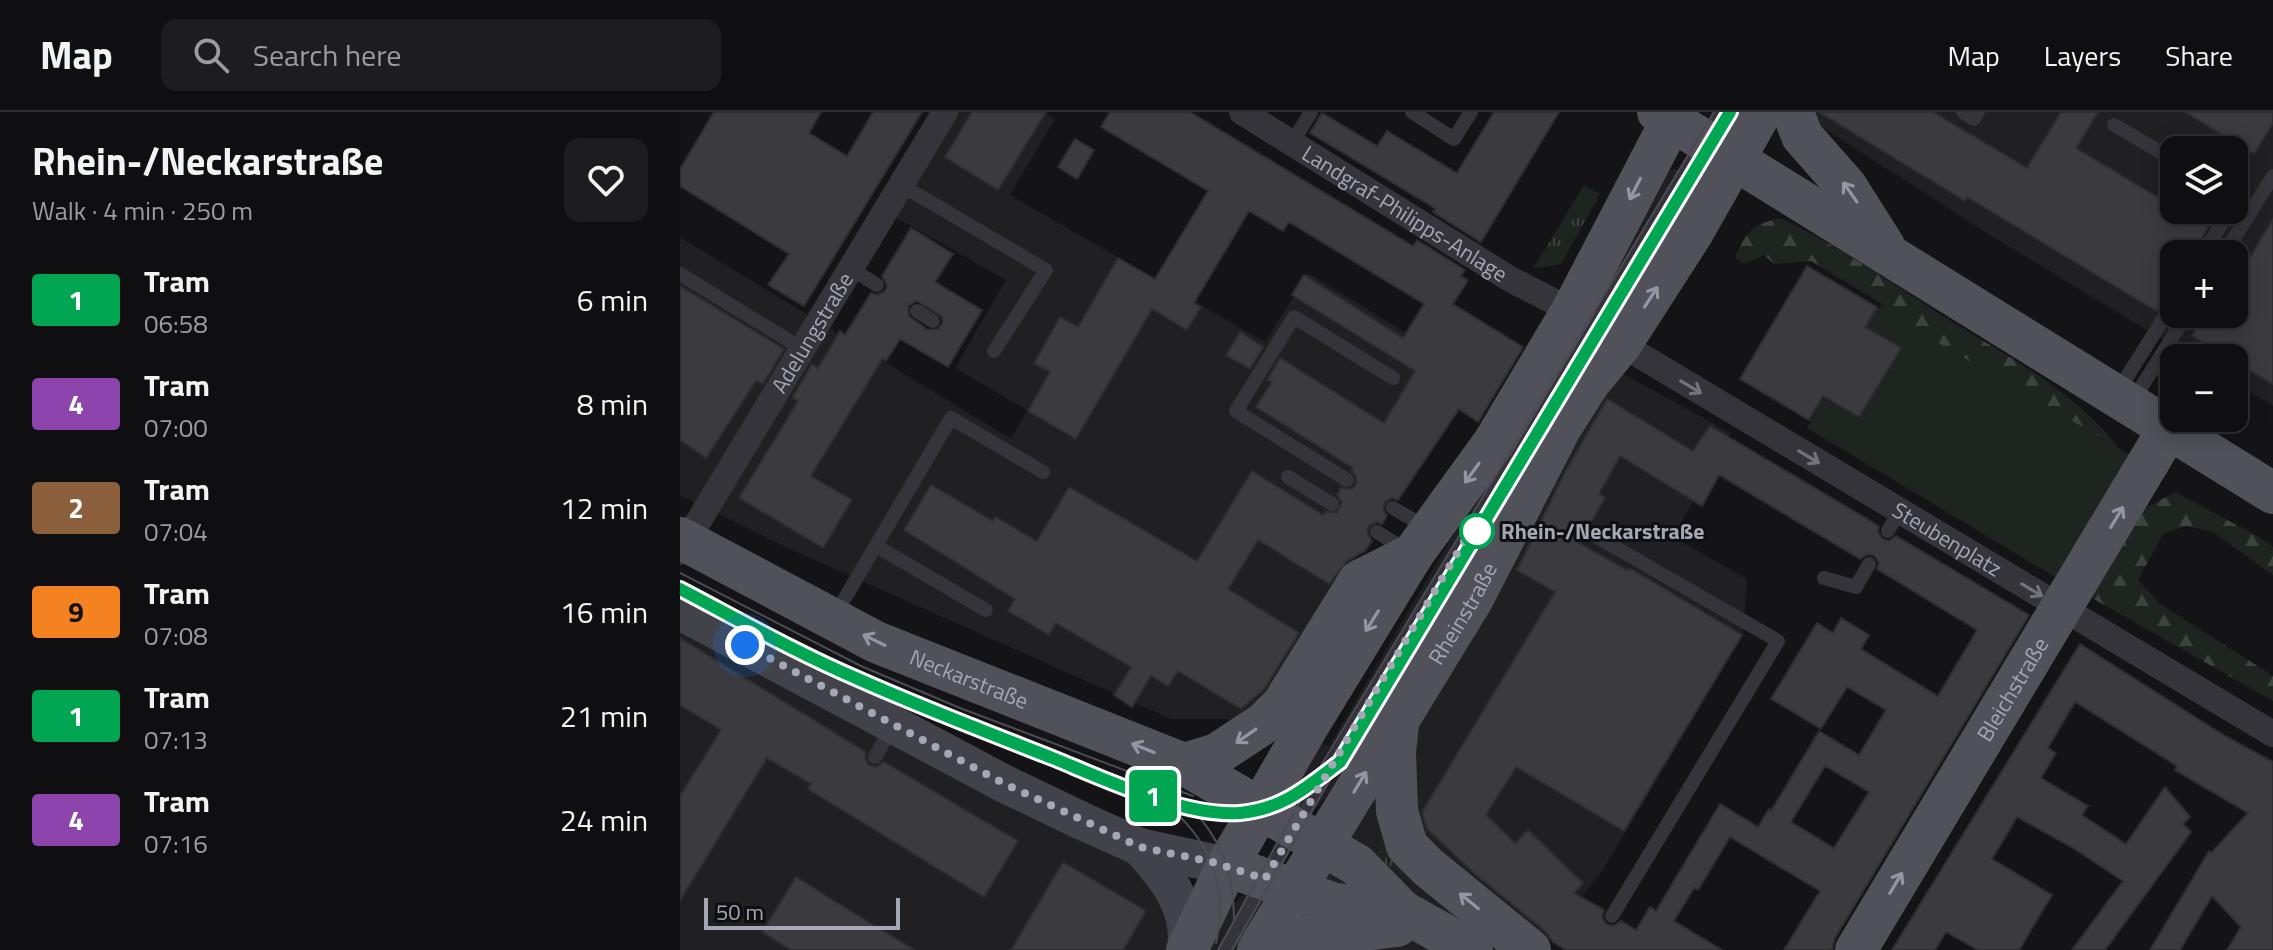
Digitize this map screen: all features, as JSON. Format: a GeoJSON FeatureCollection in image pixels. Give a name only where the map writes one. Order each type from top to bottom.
{"type":"FeatureCollection","features":[{"type":"Feature","properties":{"kind":"main road","name":"Rheinstraße"},"geometry":{"type":"LineString","coordinates":[[1258,950],[1262,878],[1293,827],[1309,724],[1422,542],[1494,442],[1572,311],[1694,126],[1761,112]]}},
{"type":"Feature","properties":{"kind":"main road"},"geometry":{"type":"LineString","coordinates":[[1793,112],[1802,136],[1846,186],[1889,254]]}},
{"type":"Feature","properties":{"kind":"main road","name":"Rheinstraße"},"geometry":{"type":"LineString","coordinates":[[1187,950],[1262,878],[1293,827],[1399,719],[1531,500],[1561,427],[1589,383],[1621,344],[1698,224],[1694,126]]}},
{"type":"Feature","properties":{"kind":"main road"},"geometry":{"type":"LineString","coordinates":[[1694,126],[1889,254],[2160,422]]}},
{"type":"Feature","properties":{"kind":"main road","name":"Bleichstraße"},"geometry":{"type":"LineString","coordinates":[[1856,950],[2167,432]]}},
{"type":"Feature","properties":{"kind":"main road"},"geometry":{"type":"LineString","coordinates":[[2175,432],[2271,494]]}},
{"type":"Feature","properties":{"kind":"main road"},"geometry":{"type":"LineString","coordinates":[[1184,764],[1217,754],[1264,723],[1283,704],[1359,581],[1422,542]]}},
{"type":"Feature","properties":{"kind":"main road","name":"Neckarstraße"},"geometry":{"type":"LineString","coordinates":[[682,544],[876,642],[1184,764],[1357,865],[1412,917]]}},
{"type":"Feature","properties":{"kind":"main road"},"geometry":{"type":"LineString","coordinates":[[680,611],[884,741],[1003,783],[1140,847],[1262,878],[1335,904],[1412,917],[1462,948]]}},
{"type":"Feature","properties":{"kind":"main road"},"geometry":{"type":"LineString","coordinates":[[1399,719],[1395,785],[1397,811],[1407,846],[1428,867],[1530,950]]}},
{"type":"Feature","properties":{"kind":"main road"},"geometry":{"type":"LineString","coordinates":[[1140,847],[1163,872],[1176,893],[1189,932],[1187,950]]}},
{"type":"Feature","properties":{"kind":"main road"},"geometry":{"type":"LineString","coordinates":[[1269,950],[1296,938],[1319,934],[1341,935],[1412,917]]}},
{"type":"Feature","properties":{"kind":"street","name":"Adelungstraße"},"geometry":{"type":"LineString","coordinates":[[682,544],[945,112]]}},
{"type":"Feature","properties":{"kind":"street","name":"Landgraf-Philipps-Anlage"},"geometry":{"type":"LineString","coordinates":[[1242,112],[1510,279],[1572,311]]}},
{"type":"Feature","properties":{"kind":"street","name":"Steubenplatz"},"geometry":{"type":"LineString","coordinates":[[1621,344],[1893,521],[2063,608],[2273,734]]}},
{"type":"Feature","properties":{"kind":"lane"},"geometry":{"type":"LineString","coordinates":[[1292,143],[1311,112]]}},
{"type":"Feature","properties":{"kind":"lane"},"geometry":{"type":"LineString","coordinates":[[1412,112],[1454,139],[1471,112]]}},
{"type":"Feature","properties":{"kind":"lane"},"geometry":{"type":"LineString","coordinates":[[1963,112],[1974,119],[1978,112]]}},
{"type":"Feature","properties":{"kind":"lane"},"geometry":{"type":"LineString","coordinates":[[2114,125],[2160,152]]}},
{"type":"Feature","properties":{"kind":"lane","name":"Rheinstraße"},"geometry":{"type":"LineString","coordinates":[[1293,827],[1694,126]]}},
{"type":"Feature","properties":{"kind":"lane"},"geometry":{"type":"LineString","coordinates":[[2233,240],[2273,176]]}},
{"type":"Feature","properties":{"kind":"lane"},"geometry":{"type":"LineString","coordinates":[[901,185],[1046,270],[994,351]]}},
{"type":"Feature","properties":{"kind":"lane"},"geometry":{"type":"LineString","coordinates":[[850,268],[877,285]]}},
{"type":"Feature","properties":{"kind":"lane"},"geometry":{"type":"LineString","coordinates":[[680,274],[801,348]]}},
{"type":"Feature","properties":{"kind":"lane"},"geometry":{"type":"LineString","coordinates":[[917,311],[933,321]]}},
{"type":"Feature","properties":{"kind":"lane"},"geometry":{"type":"LineString","coordinates":[[1347,480],[1236,411],[1294,317],[1393,378]]}},
{"type":"Feature","properties":{"kind":"lane"},"geometry":{"type":"LineString","coordinates":[[2124,400],[2161,328]]}},
{"type":"Feature","properties":{"kind":"lane"},"geometry":{"type":"LineString","coordinates":[[2124,400],[2177,328]]}},
{"type":"Feature","properties":{"kind":"lane"},"geometry":{"type":"LineString","coordinates":[[832,619],[951,418],[1043,472]]}},
{"type":"Feature","properties":{"kind":"lane"},"geometry":{"type":"LineString","coordinates":[[1288,477],[1332,504]]}},
{"type":"Feature","properties":{"kind":"lane"},"geometry":{"type":"LineString","coordinates":[[1393,508],[1422,542]]}},
{"type":"Feature","properties":{"kind":"lane"},"geometry":{"type":"LineString","coordinates":[[1585,530],[1778,641],[1612,916]]}},
{"type":"Feature","properties":{"kind":"lane"},"geometry":{"type":"LineString","coordinates":[[1377,532],[1422,542]]}},
{"type":"Feature","properties":{"kind":"lane"},"geometry":{"type":"LineString","coordinates":[[876,546],[986,610]]}},
{"type":"Feature","properties":{"kind":"lane"},"geometry":{"type":"LineString","coordinates":[[1824,578],[1856,587],[1869,564]]}},
{"type":"Feature","properties":{"kind":"lane","name":"Rheinstraße"},"geometry":{"type":"LineString","coordinates":[[1225,950],[1262,878]]}},
{"type":"Feature","properties":{"kind":"shaded area"},"geometry":{"type":"Polygon","coordinates":[[[945,112],[1044,112],[1055,119],[1010,195],[1265,342],[1308,273],[1477,376],[1422,451],[1256,719],[1171,719],[779,544],[680,495],[680,237],[1011,439],[1027,410],[955,368],[1006,280],[885,211],[945,112]]]}},
{"type":"Feature","properties":{"kind":"shaded area"},"geometry":{"type":"Polygon","coordinates":[[[1808,112],[2273,112],[2273,406],[2248,391],[2248,344],[2170,344],[1990,235],[1806,117],[1808,112]]]}},
{"type":"Feature","properties":{"kind":"shaded area"},"geometry":{"type":"Polygon","coordinates":[[[1676,169],[1689,174],[1697,188],[1490,520],[1343,766],[1348,773],[1320,804],[1309,812],[1299,809],[1298,791],[1302,771],[1318,741],[1329,746],[1668,170],[1676,169]]]}},
{"type":"Feature","properties":{"kind":"shaded area"},"geometry":{"type":"Polygon","coordinates":[[[1613,368],[1731,433],[1673,537],[1747,579],[1743,635],[1604,868],[1542,950],[1262,950],[1613,368]]]}},
{"type":"Feature","properties":{"kind":"shaded area"},"geometry":{"type":"Polygon","coordinates":[[[680,611],[1140,847],[1186,950],[680,950],[680,611]]]}},
{"type":"Feature","properties":{"kind":"shaded area"},"geometry":{"type":"Polygon","coordinates":[[[1248,891],[1268,895],[1237,950],[1196,950],[1226,910],[1248,891]]]}},
{"type":"Feature","properties":{"kind":"green space"},"geometry":{"type":"Polygon","coordinates":[[[1584,185],[1600,194],[1561,264],[1533,269],[1584,185]]]}},
{"type":"Feature","properties":{"kind":"green space"},"geometry":{"type":"Polygon","coordinates":[[[1780,218],[1843,252],[2019,363],[2091,417],[2111,439],[2129,463],[2067,559],[2041,557],[1859,423],[1901,412],[1873,320],[1882,304],[1811,261],[1774,264],[1764,255],[1744,264],[1735,257],[1752,230],[1780,218]]]}},
{"type":"Feature","properties":{"kind":"green space"},"geometry":{"type":"Polygon","coordinates":[[[1877,307],[2129,454],[2055,577],[1807,428],[1823,396],[1860,417],[1900,349],[1865,327],[1877,307]]]}},
{"type":"Feature","properties":{"kind":"green space"},"geometry":{"type":"Polygon","coordinates":[[[2175,492],[2273,547],[2273,575],[2213,532],[2186,526],[2163,534],[2138,580],[2159,603],[2273,676],[2273,701],[2092,598],[2112,556],[2142,510],[2175,492]]]}},
{"type":"Feature","properties":{"kind":"green space"},"geometry":{"type":"Polygon","coordinates":[[[1388,835],[1406,869],[1402,874],[1375,858],[1388,835]]]}},
{"type":"Feature","properties":{"kind":"building"},"geometry":{"type":"Polygon","coordinates":[[[714,112],[821,112],[809,133],[847,156],[873,112],[922,112],[804,306],[768,285],[789,254],[680,186],[680,169],[714,112]]]}},
{"type":"Feature","properties":{"kind":"building"},"geometry":{"type":"Polygon","coordinates":[[[972,112],[1046,112],[998,190],[945,157],[972,112]]]}},
{"type":"Feature","properties":{"kind":"building"},"geometry":{"type":"Polygon","coordinates":[[[1110,112],[1190,112],[1413,246],[1417,240],[1465,270],[1461,276],[1468,280],[1453,304],[1523,347],[1478,422],[1459,409],[1398,500],[1392,498],[1385,502],[1383,509],[1387,516],[1382,524],[1377,522],[1369,526],[1367,532],[1372,541],[1365,551],[1348,560],[1329,584],[1258,540],[1228,589],[1299,633],[1264,689],[1241,709],[1178,671],[1168,686],[1151,676],[1132,707],[1114,695],[1131,667],[1056,623],[1049,635],[1008,611],[1015,599],[904,530],[931,485],[993,521],[995,517],[1037,541],[1069,487],[1197,561],[1252,471],[1323,515],[1325,512],[1337,512],[1342,503],[1337,495],[1341,488],[1351,489],[1356,485],[1356,476],[1351,471],[1353,468],[1256,407],[1272,382],[1267,380],[1280,358],[1384,423],[1415,371],[1292,295],[1304,275],[1403,338],[1424,304],[1289,222],[1283,231],[1249,211],[1194,303],[1201,307],[1187,330],[1152,309],[1076,439],[1028,411],[1050,372],[1034,363],[1060,317],[1078,327],[1118,258],[1155,279],[1208,191],[1101,127],[1110,112]]]}},
{"type":"Feature","properties":{"kind":"building"},"geometry":{"type":"Polygon","coordinates":[[[1494,112],[1559,112],[1481,242],[1433,212],[1436,209],[1310,133],[1322,113],[1377,146],[1387,131],[1457,173],[1494,112]]]}},
{"type":"Feature","properties":{"kind":"building"},"geometry":{"type":"Polygon","coordinates":[[[1819,112],[1933,112],[2027,168],[2061,112],[2098,112],[2076,148],[2160,199],[2160,224],[2203,224],[2208,227],[2201,240],[2160,240],[2160,305],[2156,311],[1967,197],[1965,201],[1819,112]]]}},
{"type":"Feature","properties":{"kind":"building"},"geometry":{"type":"Polygon","coordinates":[[[2185,112],[2273,112],[2273,123],[2254,154],[2248,150],[2248,136],[2224,136],[2185,112]]]}},
{"type":"Feature","properties":{"kind":"building"},"geometry":{"type":"Polygon","coordinates":[[[1075,139],[1094,150],[1077,179],[1058,167],[1075,139]]]}},
{"type":"Feature","properties":{"kind":"building"},"geometry":{"type":"Polygon","coordinates":[[[2273,219],[2273,384],[2248,369],[2248,344],[2205,344],[2192,336],[2197,328],[2248,328],[2248,261],[2273,219]]]}},
{"type":"Feature","properties":{"kind":"building"},"geometry":{"type":"Polygon","coordinates":[[[911,228],[953,254],[935,282],[982,310],[948,367],[900,339],[886,361],[883,358],[811,476],[852,500],[823,548],[739,498],[798,401],[792,398],[812,364],[818,368],[840,331],[845,335],[871,293],[877,295],[885,291],[887,285],[882,276],[911,228]],[[917,301],[908,306],[909,316],[928,330],[938,329],[943,322],[941,316],[917,301]]]}},
{"type":"Feature","properties":{"kind":"building"},"geometry":{"type":"Polygon","coordinates":[[[1807,266],[1877,307],[1865,327],[1901,348],[1859,417],[1823,396],[1809,420],[1740,379],[1807,266]]]}},
{"type":"Feature","properties":{"kind":"building"},"geometry":{"type":"Polygon","coordinates":[[[680,286],[784,349],[763,384],[756,381],[706,458],[680,440],[680,286]]]}},
{"type":"Feature","properties":{"kind":"building"},"geometry":{"type":"Polygon","coordinates":[[[1240,332],[1263,347],[1250,369],[1226,355],[1240,332]]]}},
{"type":"Feature","properties":{"kind":"building"},"geometry":{"type":"Polygon","coordinates":[[[1607,399],[1693,451],[1710,426],[1879,526],[1878,532],[1883,539],[1889,541],[1896,536],[2029,615],[1835,938],[1832,950],[1784,950],[1820,891],[1730,837],[1698,890],[1694,888],[1674,921],[1722,950],[1566,950],[1553,942],[1545,931],[1474,873],[1427,829],[1422,812],[1555,592],[1517,570],[1564,474],[1607,399]],[[1620,456],[1599,494],[1605,498],[1591,522],[1584,520],[1576,526],[1576,534],[1581,539],[1579,543],[1627,570],[1631,569],[1742,635],[1624,831],[1516,767],[1486,815],[1515,843],[1528,830],[1583,883],[1574,893],[1604,910],[1602,917],[1606,924],[1613,926],[1621,921],[1636,930],[1650,907],[1656,911],[1720,804],[1758,827],[1819,731],[1859,755],[1886,710],[1847,687],[1821,729],[1771,699],[1817,623],[1833,633],[1841,618],[1869,635],[1861,649],[1938,696],[1977,630],[1877,569],[1879,563],[1875,556],[1868,554],[1860,559],[1719,475],[1702,506],[1620,456]],[[1825,766],[1791,822],[1834,848],[1869,792],[1825,766]]]}},
{"type":"Feature","properties":{"kind":"building"},"geometry":{"type":"Polygon","coordinates":[[[680,638],[866,752],[869,765],[876,767],[884,762],[1018,841],[984,897],[808,789],[811,784],[767,758],[680,901],[680,796],[721,730],[680,705],[680,638]]]}},
{"type":"Feature","properties":{"kind":"building"},"geometry":{"type":"Polygon","coordinates":[[[2080,644],[2225,736],[2273,762],[2273,950],[2227,950],[2241,927],[2212,896],[2180,950],[2150,950],[2209,851],[2211,853],[2248,813],[2175,770],[2177,766],[2075,702],[2048,748],[2056,753],[2041,778],[2088,806],[2082,815],[2126,844],[2165,787],[2190,817],[2183,824],[2191,832],[2105,950],[2072,950],[2123,881],[2073,848],[2017,817],[1992,859],[2052,895],[2019,950],[1978,950],[1946,932],[1935,950],[1892,950],[2080,644]]]}},
{"type":"Feature","properties":{"kind":"building"},"geometry":{"type":"Polygon","coordinates":[[[1063,862],[1146,911],[1123,950],[1011,950],[1063,862]]]}},
{"type":"Feature","properties":{"kind":"building"},"geometry":{"type":"Polygon","coordinates":[[[796,877],[915,950],[791,950],[762,932],[796,877]]]}},
{"type":"Feature","properties":{"kind":"tram line"},"geometry":{"type":"LineString","coordinates":[[1218,950],[1307,789],[1714,112]]}},
{"type":"Feature","properties":{"kind":"tram line"},"geometry":{"type":"LineString","coordinates":[[1232,950],[1343,757],[1730,112]]}},
{"type":"Feature","properties":{"kind":"tram line","name":"1"},"geometry":{"type":"LineString","coordinates":[[680,589],[857,679],[1157,798],[1203,810],[1239,813],[1282,803],[1307,789],[1340,762],[1730,112]]}},
{"type":"Feature","properties":{"kind":"tram line"},"geometry":{"type":"LineString","coordinates":[[680,573],[861,666],[960,708],[1193,796]]}},
{"type":"Feature","properties":{"kind":"tram line"},"geometry":{"type":"LineString","coordinates":[[680,589],[857,679],[1157,798],[1203,810],[1239,813],[1282,803],[1306,790]]}},
{"type":"Feature","properties":{"kind":"tram line"},"geometry":{"type":"LineString","coordinates":[[1164,803],[1193,832],[1212,865],[1219,902],[1216,943]]}},
{"type":"Feature","properties":{"kind":"tram line"},"geometry":{"type":"LineString","coordinates":[[1188,804],[1209,830],[1223,857],[1231,885],[1234,919]]}},
{"type":"Feature","properties":{"kind":"place","name":"Rhein-/Neckarstraße"},"geometry":{"type":"Point","coordinates":[1477,531]}},
{"type":"Feature","properties":{"kind":"route"},"geometry":{"type":"LineString","coordinates":[[745,645],[1003,783],[1080,820],[1140,847],[1212,862],[1265,879],[1472,528],[1477,531]]}}]}
